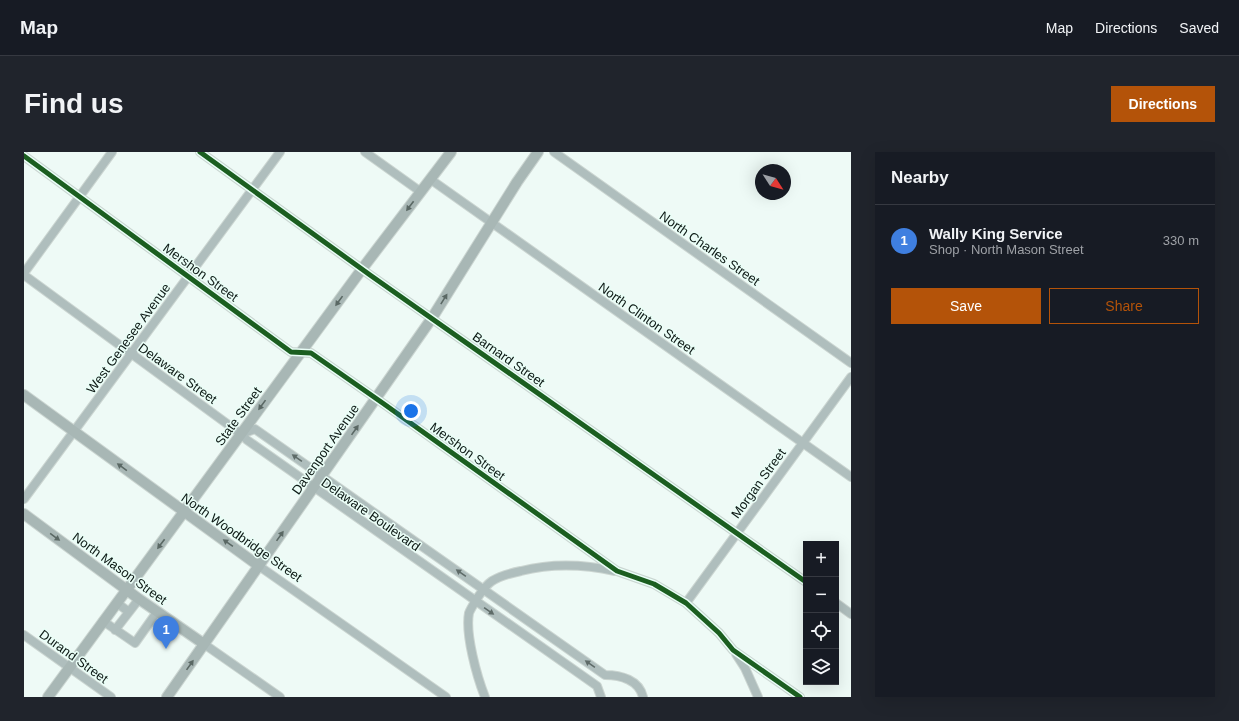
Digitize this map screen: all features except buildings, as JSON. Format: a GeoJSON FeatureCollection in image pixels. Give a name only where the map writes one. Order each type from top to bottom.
{"type":"FeatureCollection","features":[{"type":"Feature","properties":{"kind":"main road","name":"State Street"},"geometry":{"type":"LineString","coordinates":[[48,697],[362,269],[451,152]]}},
{"type":"Feature","properties":{"kind":"main road","name":"Davenport Avenue"},"geometry":{"type":"LineString","coordinates":[[167,697],[323,476],[432,318],[538,152]]}},
{"type":"Feature","properties":{"kind":"main road","name":"North Woodbridge Street"},"geometry":{"type":"LineString","coordinates":[[24,395],[259,566]]}},
{"type":"Feature","properties":{"kind":"main road","name":"North Mason Street"},"geometry":{"type":"LineString","coordinates":[[24,514],[126,590],[204,644]]}},
{"type":"Feature","properties":{"kind":"street"},"geometry":{"type":"LineString","coordinates":[[24,274],[112,152]]}},
{"type":"Feature","properties":{"kind":"street","name":"Barnard Street"},"geometry":{"type":"LineString","coordinates":[[200,152],[362,269],[803,580]]}},
{"type":"Feature","properties":{"kind":"street","name":"West Genesee Avenue"},"geometry":{"type":"LineString","coordinates":[[24,499],[280,152]]}},
{"type":"Feature","properties":{"kind":"street"},"geometry":{"type":"LineString","coordinates":[[365,152],[421,192]]}},
{"type":"Feature","properties":{"kind":"street","name":"North Charles Street"},"geometry":{"type":"LineString","coordinates":[[554,152],[851,363]]}},
{"type":"Feature","properties":{"kind":"street","name":"Mershon Street"},"geometry":{"type":"LineString","coordinates":[[24,156],[291,352],[311,353],[377,398],[618,572],[654,584],[686,603],[719,633],[734,650],[800,697]]}},
{"type":"Feature","properties":{"kind":"street","name":"North Clinton Street"},"geometry":{"type":"LineString","coordinates":[[430,179],[851,476]]}},
{"type":"Feature","properties":{"kind":"street","name":"Delaware Street"},"geometry":{"type":"LineString","coordinates":[[24,274],[241,434]]}},
{"type":"Feature","properties":{"kind":"street","name":"Morgan Street"},"geometry":{"type":"LineString","coordinates":[[686,603],[851,377]]}},
{"type":"Feature","properties":{"kind":"street","name":"Delaware Boulevard"},"geometry":{"type":"LineString","coordinates":[[597,686],[314,488],[247,440],[241,434],[255,429],[605,675],[623,677],[631,680],[638,686],[644,697]]}},
{"type":"Feature","properties":{"kind":"street"},"geometry":{"type":"LineString","coordinates":[[485,697],[474,662],[469,630],[470,613],[475,601],[483,589],[491,581],[509,574],[550,566],[573,565],[618,572]]}},
{"type":"Feature","properties":{"kind":"street","name":"North Woodbridge Street"},"geometry":{"type":"LineString","coordinates":[[259,566],[446,697]]}},
{"type":"Feature","properties":{"kind":"street"},"geometry":{"type":"LineString","coordinates":[[115,630],[139,599]]}},
{"type":"Feature","properties":{"kind":"street"},"geometry":{"type":"LineString","coordinates":[[117,603],[129,612]]}},
{"type":"Feature","properties":{"kind":"street"},"geometry":{"type":"LineString","coordinates":[[839,605],[851,614]]}},
{"type":"Feature","properties":{"kind":"street"},"geometry":{"type":"LineString","coordinates":[[103,621],[134,643],[157,612]]}},
{"type":"Feature","properties":{"kind":"street","name":"Durand Street"},"geometry":{"type":"LineString","coordinates":[[24,635],[111,697]]}},
{"type":"Feature","properties":{"kind":"street","name":"North Mason Street"},"geometry":{"type":"LineString","coordinates":[[204,644],[280,697]]}},
{"type":"Feature","properties":{"kind":"street"},"geometry":{"type":"LineString","coordinates":[[734,650],[745,668],[758,697]]}},
{"type":"Feature","properties":{"kind":"street"},"geometry":{"type":"LineString","coordinates":[[601,697],[597,686],[600,679],[605,675]]}},
{"type":"Feature","properties":{"kind":"cycle path"},"geometry":{"type":"LineString","coordinates":[[200,152],[370,275],[803,580]]}},
{"type":"Feature","properties":{"kind":"cycle path"},"geometry":{"type":"LineString","coordinates":[[24,156],[291,352],[311,353],[617,571],[654,584],[686,603],[719,633],[733,650],[800,697]]}},
{"type":"Feature","properties":{"kind":"place","name":"Wally King Service"},"geometry":{"type":"Point","coordinates":[166,649]}}]}
